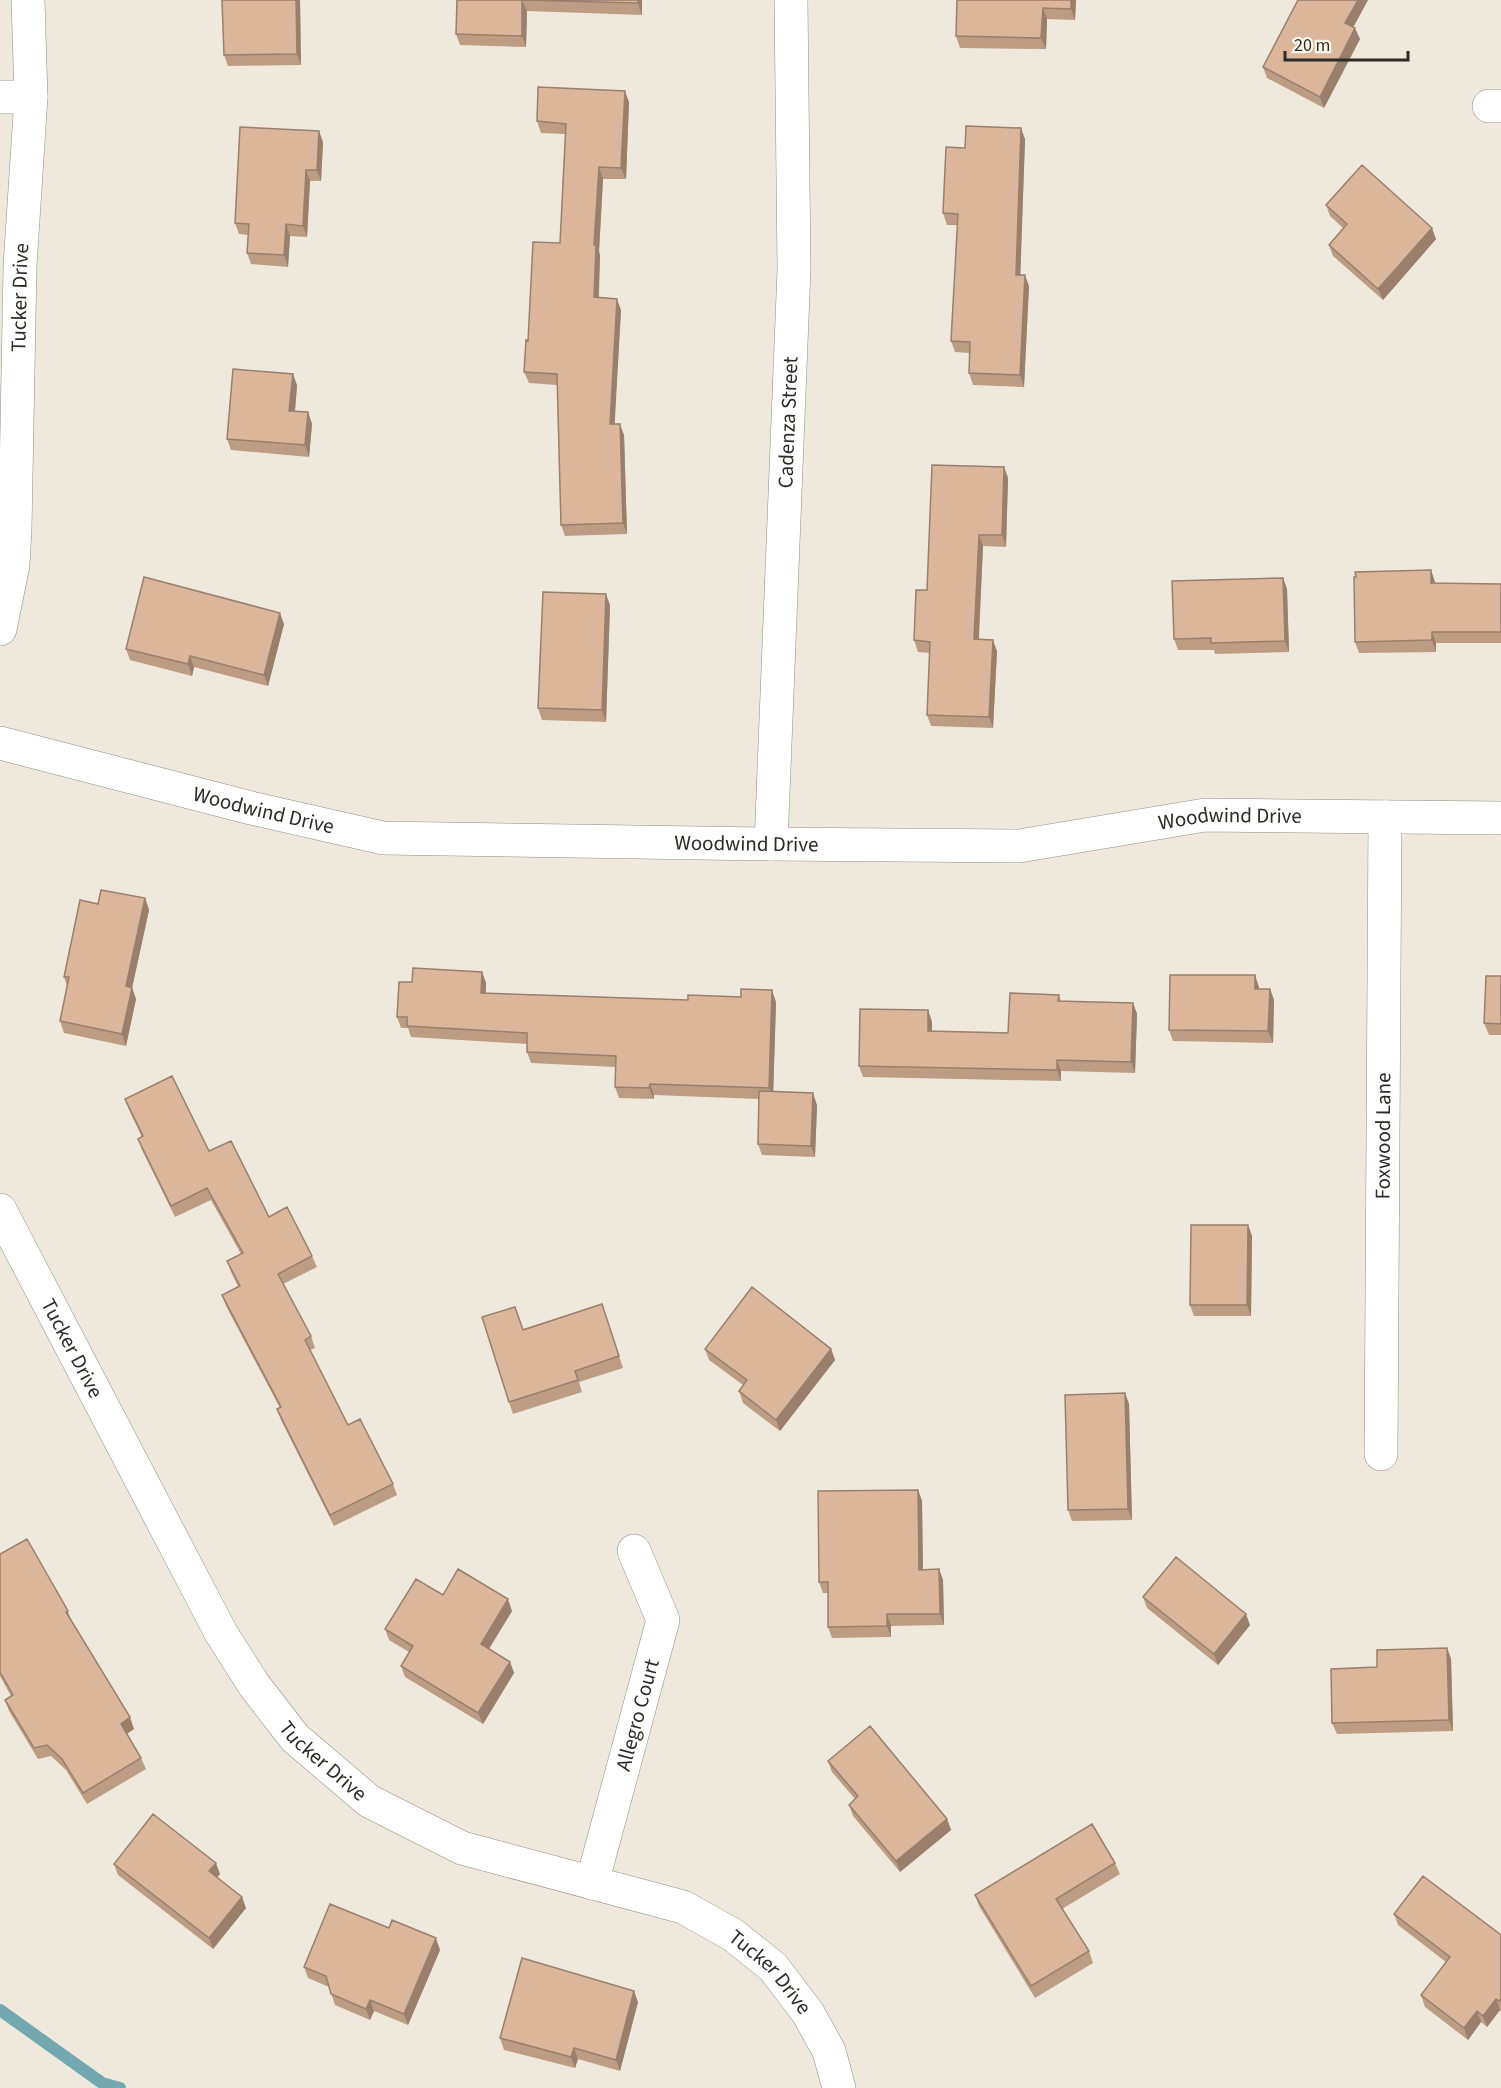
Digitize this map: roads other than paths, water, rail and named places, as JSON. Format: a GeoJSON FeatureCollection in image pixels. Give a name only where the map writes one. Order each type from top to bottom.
{"type":"FeatureCollection","features":[{"type":"Feature","properties":{"kind":"street","name":"Tucker Drive"},"geometry":{"type":"LineString","coordinates":[[0,629],[13,565],[15,529],[20,266],[15,97],[28,0]]}},
{"type":"Feature","properties":{"kind":"street","name":"Cadenza Street"},"geometry":{"type":"LineString","coordinates":[[771,844],[794,269],[790,0]]}},
{"type":"Feature","properties":{"kind":"street","name":"Woodwind Drive"},"geometry":{"type":"LineString","coordinates":[[0,743],[251,808],[383,838],[1019,846],[1205,815],[1501,818]]}},
{"type":"Feature","properties":{"kind":"street","name":"Foxwood Lane"},"geometry":{"type":"LineString","coordinates":[[1382,1454],[1385,817]]}},
{"type":"Feature","properties":{"kind":"street","name":"Tucker Drive"},"geometry":{"type":"LineString","coordinates":[[0,1210],[221,1633],[254,1685],[295,1738],[369,1801],[462,1848],[683,1907],[733,1935],[773,1967],[808,2013],[829,2051],[838,2088]]}},
{"type":"Feature","properties":{"kind":"street","name":"Allegro Court"},"geometry":{"type":"LineString","coordinates":[[592,1883],[663,1620],[634,1551]]}},
{"type":"Feature","properties":{"kind":"waterway"},"geometry":{"type":"LineString","coordinates":[[0,2010],[102,2083],[120,2088]]}}]}
